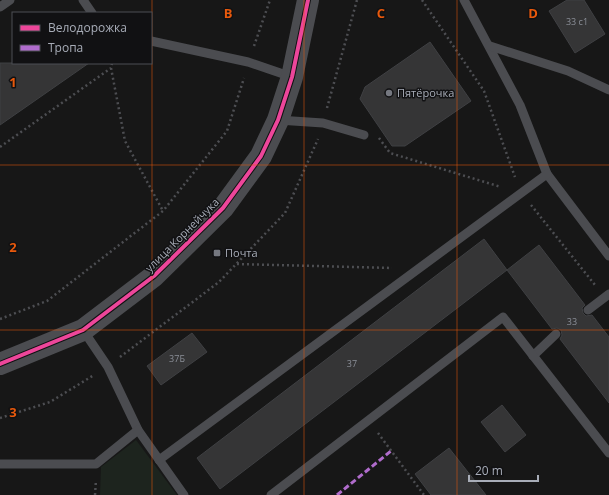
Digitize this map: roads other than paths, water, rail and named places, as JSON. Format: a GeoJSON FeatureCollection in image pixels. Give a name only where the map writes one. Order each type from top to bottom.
{"type":"FeatureCollection","features":[{"type":"Feature","properties":{"kind":"street","name":"улица Корнейчука"},"geometry":{"type":"LineString","coordinates":[[0,364],[83,330],[154,276],[223,208],[261,156],[278,120],[292,77],[308,0]]}},
{"type":"Feature","properties":{"kind":"lane"},"geometry":{"type":"LineString","coordinates":[[0,7],[10,0]]}},
{"type":"Feature","properties":{"kind":"lane"},"geometry":{"type":"LineString","coordinates":[[83,0],[91,12]]}},
{"type":"Feature","properties":{"kind":"lane"},"geometry":{"type":"LineString","coordinates":[[464,0],[490,46],[520,105],[547,174],[609,256]]}},
{"type":"Feature","properties":{"kind":"lane"},"geometry":{"type":"LineString","coordinates":[[152,41],[248,62],[292,77]]}},
{"type":"Feature","properties":{"kind":"lane"},"geometry":{"type":"LineString","coordinates":[[490,46],[568,71],[609,90]]}},
{"type":"Feature","properties":{"kind":"lane"},"geometry":{"type":"LineString","coordinates":[[278,120],[323,123],[364,135]]}},
{"type":"Feature","properties":{"kind":"lane"},"geometry":{"type":"LineString","coordinates":[[159,460],[547,174]]}},
{"type":"Feature","properties":{"kind":"lane"},"geometry":{"type":"LineString","coordinates":[[588,310],[607,296]]}},
{"type":"Feature","properties":{"kind":"lane"},"geometry":{"type":"LineString","coordinates":[[271,495],[503,317],[609,453]]}},
{"type":"Feature","properties":{"kind":"lane"},"geometry":{"type":"LineString","coordinates":[[83,330],[108,367],[138,430],[184,495]]}},
{"type":"Feature","properties":{"kind":"lane"},"geometry":{"type":"LineString","coordinates":[[533,356],[556,334]]}},
{"type":"Feature","properties":{"kind":"lane"},"geometry":{"type":"LineString","coordinates":[[0,464],[96,464],[138,430]]}},
{"type":"Feature","properties":{"kind":"place","name":"Пятёрочка"},"geometry":{"type":"Point","coordinates":[389,93]}},
{"type":"Feature","properties":{"kind":"place","name":"Почта"},"geometry":{"type":"Point","coordinates":[217,253]}}]}
